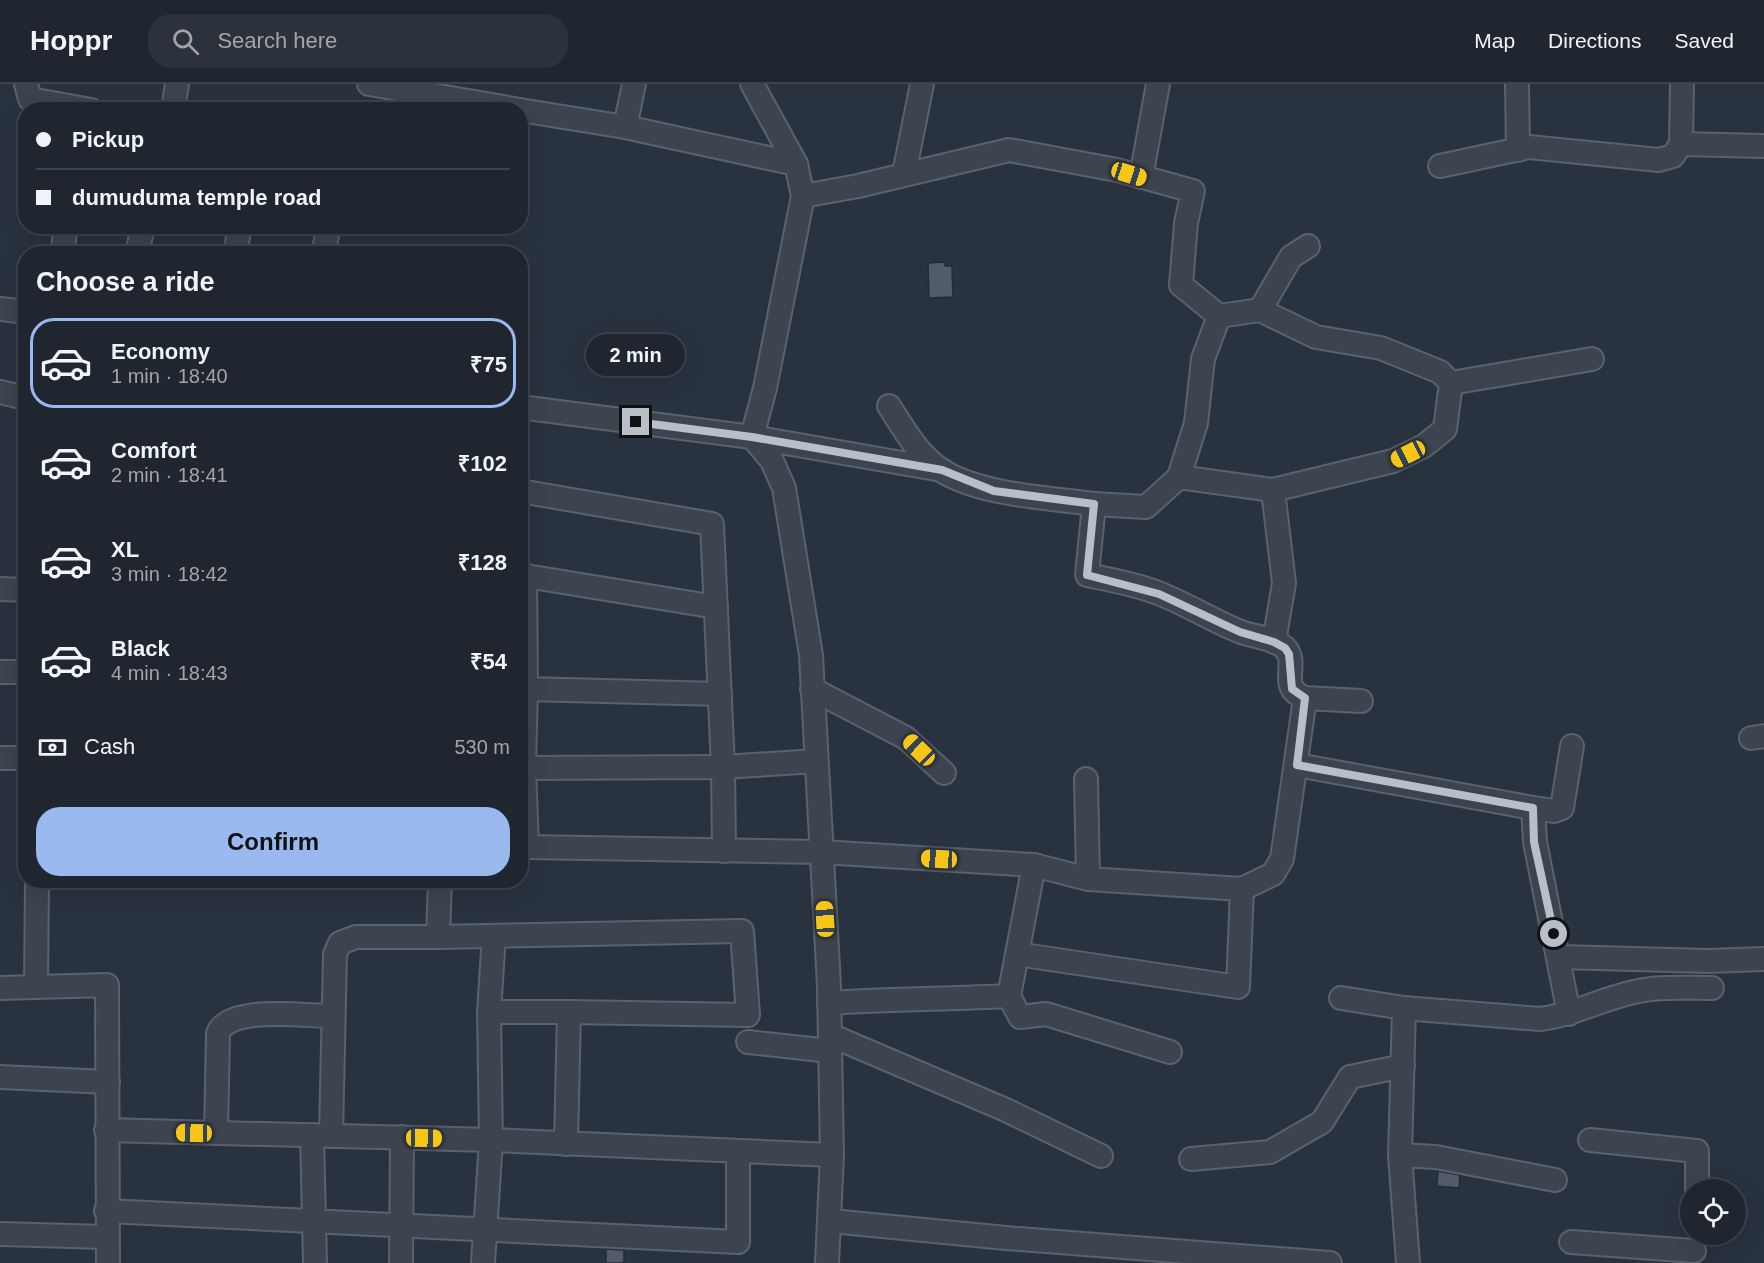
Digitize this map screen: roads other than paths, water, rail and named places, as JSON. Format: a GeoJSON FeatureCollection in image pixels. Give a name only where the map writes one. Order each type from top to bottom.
{"type":"FeatureCollection","features":[{"type":"Feature","properties":{"kind":"street"},"geometry":{"type":"LineString","coordinates":[[26,84],[30,99],[47,102]]}},
{"type":"Feature","properties":{"kind":"street"},"geometry":{"type":"LineString","coordinates":[[174,102],[177,84]]}},
{"type":"Feature","properties":{"kind":"street"},"geometry":{"type":"LineString","coordinates":[[369,84],[466,102]]}},
{"type":"Feature","properties":{"kind":"street"},"geometry":{"type":"LineString","coordinates":[[625,127],[634,84]]}},
{"type":"Feature","properties":{"kind":"street"},"geometry":{"type":"LineString","coordinates":[[752,84],[796,164],[803,196],[765,388],[752,437]]}},
{"type":"Feature","properties":{"kind":"street"},"geometry":{"type":"LineString","coordinates":[[904,174],[922,84]]}},
{"type":"Feature","properties":{"kind":"street"},"geometry":{"type":"LineString","coordinates":[[1141,177],[1158,84]]}},
{"type":"Feature","properties":{"kind":"street"},"geometry":{"type":"LineString","coordinates":[[1517,84],[1518,150]]}},
{"type":"Feature","properties":{"kind":"street"},"geometry":{"type":"LineString","coordinates":[[1440,166],[1529,147],[1659,160],[1673,156],[1681,144],[1682,84]]}},
{"type":"Feature","properties":{"kind":"street"},"geometry":{"type":"LineString","coordinates":[[528,111],[625,127],[796,164]]}},
{"type":"Feature","properties":{"kind":"street"},"geometry":{"type":"LineString","coordinates":[[1681,144],[1764,146]]}},
{"type":"Feature","properties":{"kind":"street"},"geometry":{"type":"LineString","coordinates":[[803,196],[858,186],[1009,150],[1117,170],[1193,191],[1186,223],[1181,285],[1219,316],[1260,310],[1316,337],[1390,352],[1440,372],[1451,383]]}},
{"type":"Feature","properties":{"kind":"street"},"geometry":{"type":"LineString","coordinates":[[1260,310],[1291,257],[1308,246]]}},
{"type":"Feature","properties":{"kind":"street"},"geometry":{"type":"LineString","coordinates":[[0,309],[18,311]]}},
{"type":"Feature","properties":{"kind":"street"},"geometry":{"type":"LineString","coordinates":[[528,407],[752,437],[942,470],[994,491],[1094,504],[1146,507],[1179,477],[1196,423],[1203,359],[1219,316]]}},
{"type":"Feature","properties":{"kind":"street"},"geometry":{"type":"LineString","coordinates":[[1451,383],[1592,359]]}},
{"type":"Feature","properties":{"kind":"street"},"geometry":{"type":"LineString","coordinates":[[1179,477],[1273,490],[1393,461],[1424,446],[1445,429],[1451,383]]}},
{"type":"Feature","properties":{"kind":"street"},"geometry":{"type":"LineString","coordinates":[[0,392],[18,396]]}},
{"type":"Feature","properties":{"kind":"street"},"geometry":{"type":"LineString","coordinates":[[889,406],[913,444],[942,470]]}},
{"type":"Feature","properties":{"kind":"street"},"geometry":{"type":"LineString","coordinates":[[752,437],[772,461],[784,488],[810,655],[829,1003],[832,1155],[831,1221],[827,1263]]}},
{"type":"Feature","properties":{"kind":"street"},"geometry":{"type":"LineString","coordinates":[[1273,490],[1284,583],[1274,642]]}},
{"type":"Feature","properties":{"kind":"street"},"geometry":{"type":"LineString","coordinates":[[528,492],[712,524],[723,767],[724,851]]}},
{"type":"Feature","properties":{"kind":"street"},"geometry":{"type":"LineString","coordinates":[[1094,504],[1087,575],[1159,594],[1240,632],[1274,642],[1285,648],[1289,654],[1292,689],[1305,698],[1361,701]]}},
{"type":"Feature","properties":{"kind":"street"},"geometry":{"type":"LineString","coordinates":[[528,576],[716,607]]}},
{"type":"Feature","properties":{"kind":"street"},"geometry":{"type":"LineString","coordinates":[[0,589],[18,590]]}},
{"type":"Feature","properties":{"kind":"street"},"geometry":{"type":"LineString","coordinates":[[0,672],[18,672]]}},
{"type":"Feature","properties":{"kind":"street"},"geometry":{"type":"LineString","coordinates":[[528,689],[720,694]]}},
{"type":"Feature","properties":{"kind":"street"},"geometry":{"type":"LineString","coordinates":[[812,689],[906,738],[944,773]]}},
{"type":"Feature","properties":{"kind":"street"},"geometry":{"type":"LineString","coordinates":[[528,847],[821,852],[1034,865],[1088,879],[1242,889],[1273,874],[1282,859],[1305,698]]}},
{"type":"Feature","properties":{"kind":"street"},"geometry":{"type":"LineString","coordinates":[[1297,765],[1554,811],[1562,808],[1572,746]]}},
{"type":"Feature","properties":{"kind":"street"},"geometry":{"type":"LineString","coordinates":[[0,758],[18,758]]}},
{"type":"Feature","properties":{"kind":"street"},"geometry":{"type":"LineString","coordinates":[[528,768],[723,767],[816,761]]}},
{"type":"Feature","properties":{"kind":"street"},"geometry":{"type":"LineString","coordinates":[[1086,779],[1088,879]]}},
{"type":"Feature","properties":{"kind":"street"},"geometry":{"type":"LineString","coordinates":[[1533,808],[1534,842],[1569,1014]]}},
{"type":"Feature","properties":{"kind":"street"},"geometry":{"type":"LineString","coordinates":[[1034,865],[1009,996],[1020,1017],[1046,1014],[1170,1052]]}},
{"type":"Feature","properties":{"kind":"street"},"geometry":{"type":"LineString","coordinates":[[36,987],[37,888]]}},
{"type":"Feature","properties":{"kind":"street"},"geometry":{"type":"LineString","coordinates":[[438,937],[440,888]]}},
{"type":"Feature","properties":{"kind":"street"},"geometry":{"type":"LineString","coordinates":[[1017,954],[1238,987],[1242,889]]}},
{"type":"Feature","properties":{"kind":"street"},"geometry":{"type":"LineString","coordinates":[[315,1263],[314,1222],[332,1016],[335,954],[345,939],[742,932],[748,1015],[489,1012]]}},
{"type":"Feature","properties":{"kind":"street"},"geometry":{"type":"LineString","coordinates":[[483,1263],[491,1140],[489,1012],[494,936]]}},
{"type":"Feature","properties":{"kind":"street"},"geometry":{"type":"LineString","coordinates":[[1559,957],[1708,961],[1764,959]]}},
{"type":"Feature","properties":{"kind":"street"},"geometry":{"type":"LineString","coordinates":[[0,988],[107,985],[108,1082],[105,1130],[108,1263]]}},
{"type":"Feature","properties":{"kind":"street"},"geometry":{"type":"LineString","coordinates":[[1341,998],[1404,1008],[1540,1019],[1569,1014],[1633,992],[1663,988],[1712,988]]}},
{"type":"Feature","properties":{"kind":"street"},"geometry":{"type":"LineString","coordinates":[[829,1003],[903,998],[957,999],[1009,996]]}},
{"type":"Feature","properties":{"kind":"street"},"geometry":{"type":"LineString","coordinates":[[1404,1008],[1400,1155],[1408,1263]]}},
{"type":"Feature","properties":{"kind":"street"},"geometry":{"type":"LineString","coordinates":[[566,1144],[569,1012]]}},
{"type":"Feature","properties":{"kind":"street"},"geometry":{"type":"LineString","coordinates":[[216,1133],[218,1033],[222,1025],[232,1018],[258,1015],[332,1016]]}},
{"type":"Feature","properties":{"kind":"street"},"geometry":{"type":"LineString","coordinates":[[748,1042],[830,1043],[1006,1110],[1101,1156]]}},
{"type":"Feature","properties":{"kind":"street"},"geometry":{"type":"LineString","coordinates":[[1191,1159],[1270,1152],[1322,1122],[1350,1077],[1403,1066]]}},
{"type":"Feature","properties":{"kind":"street"},"geometry":{"type":"LineString","coordinates":[[0,1077],[108,1082]]}},
{"type":"Feature","properties":{"kind":"street"},"geometry":{"type":"LineString","coordinates":[[105,1130],[491,1140],[832,1155]]}},
{"type":"Feature","properties":{"kind":"street"},"geometry":{"type":"LineString","coordinates":[[400,1263],[402,1137]]}},
{"type":"Feature","properties":{"kind":"street"},"geometry":{"type":"LineString","coordinates":[[1590,1140],[1697,1151],[1697,1179]]}},
{"type":"Feature","properties":{"kind":"street"},"geometry":{"type":"LineString","coordinates":[[106,1211],[738,1242],[738,1151]]}},
{"type":"Feature","properties":{"kind":"street"},"geometry":{"type":"LineString","coordinates":[[1400,1155],[1436,1157],[1556,1180]]}},
{"type":"Feature","properties":{"kind":"street"},"geometry":{"type":"LineString","coordinates":[[831,1221],[1006,1238],[1147,1255],[1330,1263]]}},
{"type":"Feature","properties":{"kind":"street"},"geometry":{"type":"LineString","coordinates":[[0,1234],[106,1236]]}},
{"type":"Feature","properties":{"kind":"street"},"geometry":{"type":"LineString","coordinates":[[1571,1242],[1694,1250]]}}]}
